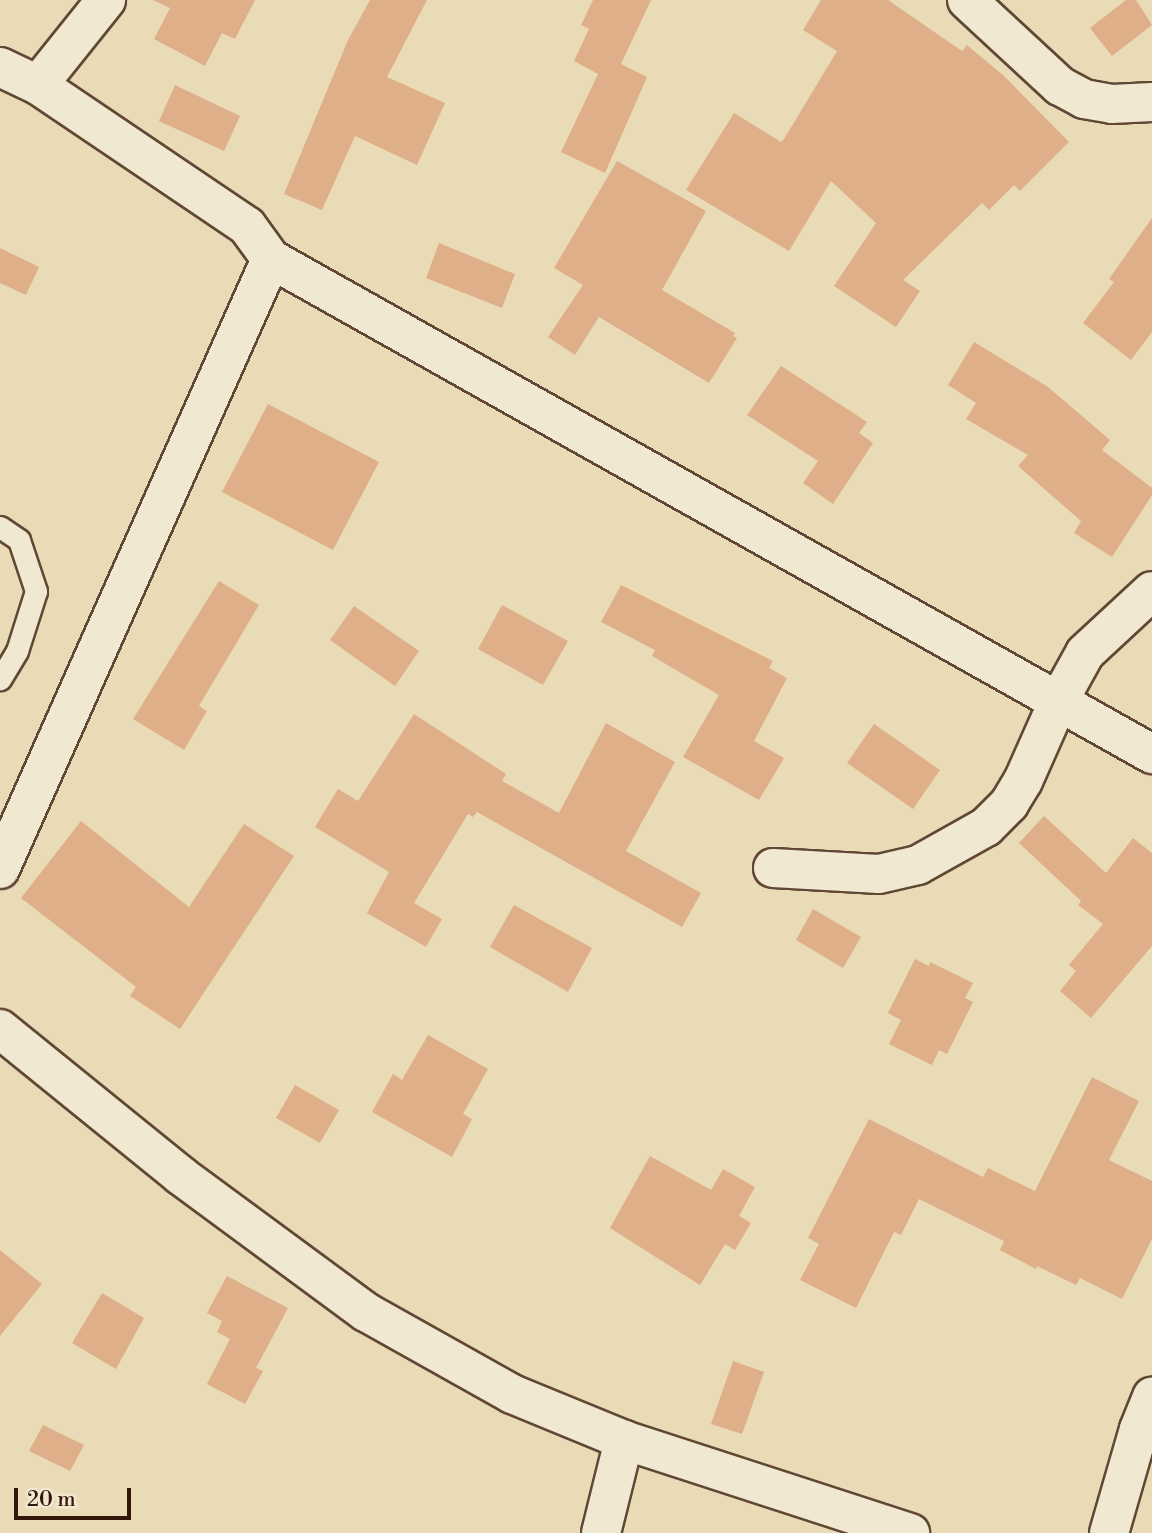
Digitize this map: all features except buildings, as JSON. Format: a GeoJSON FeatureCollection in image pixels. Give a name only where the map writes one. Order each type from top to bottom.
{"type":"FeatureCollection","features":[{"type":"Feature","properties":{"kind":"street"},"geometry":{"type":"LineString","coordinates":[[38,85],[106,0]]}},
{"type":"Feature","properties":{"kind":"street"},"geometry":{"type":"LineString","coordinates":[[967,0],[1059,86],[1084,99],[1112,104],[1152,102]]}},
{"type":"Feature","properties":{"kind":"street"},"geometry":{"type":"LineString","coordinates":[[0,67],[38,85],[247,226],[271,259],[1152,754]]}},
{"type":"Feature","properties":{"kind":"street"},"geometry":{"type":"LineString","coordinates":[[0,870],[271,259]]}},
{"type":"Feature","properties":{"kind":"street"},"geometry":{"type":"LineString","coordinates":[[773,868],[879,874],[918,865],[986,827],[1009,804],[1023,781],[1058,702],[1085,653],[1152,591]]}},
{"type":"Feature","properties":{"kind":"street"},"geometry":{"type":"LineString","coordinates":[[1,1031],[180,1175],[366,1312],[512,1394],[624,1440],[910,1533]]}},
{"type":"Feature","properties":{"kind":"street"},"geometry":{"type":"LineString","coordinates":[[1109,1533],[1139,1429],[1152,1396]]}},
{"type":"Feature","properties":{"kind":"street"},"geometry":{"type":"LineString","coordinates":[[601,1533],[624,1440]]}},
{"type":"Feature","properties":{"kind":"lane"},"geometry":{"type":"LineString","coordinates":[[0,527],[19,540],[36,591],[17,651],[0,679]]}}]}
